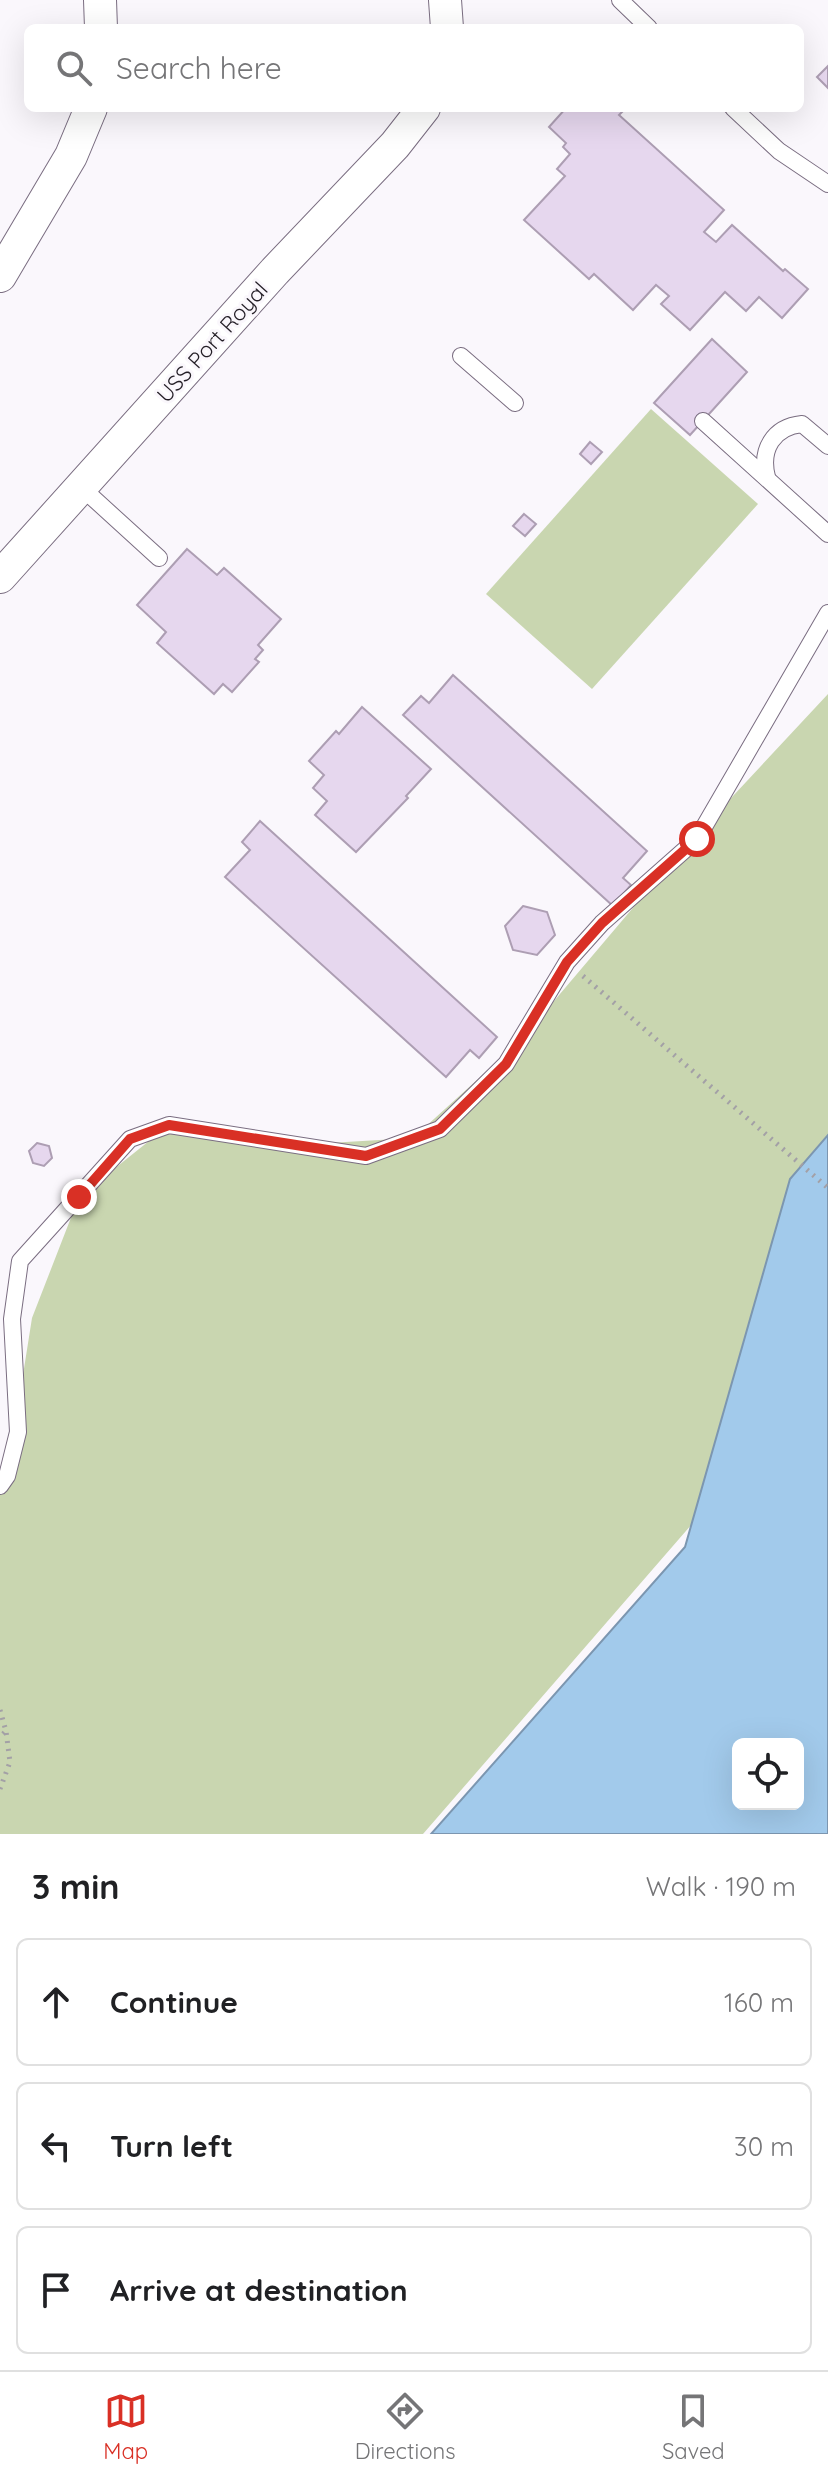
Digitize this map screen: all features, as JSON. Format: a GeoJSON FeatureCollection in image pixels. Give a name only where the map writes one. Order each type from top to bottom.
{"type":"FeatureCollection","features":[{"type":"Feature","properties":{"kind":"street"},"geometry":{"type":"LineString","coordinates":[[100,0],[101,24]]}},
{"type":"Feature","properties":{"kind":"street"},"geometry":{"type":"LineString","coordinates":[[445,0],[447,24]]}},
{"type":"Feature","properties":{"kind":"street"},"geometry":{"type":"LineString","coordinates":[[0,276],[71,156],[89,112]]}},
{"type":"Feature","properties":{"kind":"street","name":"USS Port Royal"},"geometry":{"type":"LineString","coordinates":[[0,577],[333,208],[395,145],[421,112]]}},
{"type":"Feature","properties":{"kind":"lane"},"geometry":{"type":"LineString","coordinates":[[620,0],[645,24]]}},
{"type":"Feature","properties":{"kind":"lane"},"geometry":{"type":"LineString","coordinates":[[737,112],[779,151],[828,184]]}},
{"type":"Feature","properties":{"kind":"lane"},"geometry":{"type":"LineString","coordinates":[[461,356],[515,403]]}},
{"type":"Feature","properties":{"kind":"lane"},"geometry":{"type":"LineString","coordinates":[[703,421],[828,534]]}},
{"type":"Feature","properties":{"kind":"lane"},"geometry":{"type":"LineString","coordinates":[[767,477],[764,452],[769,444],[794,425],[802,424],[828,446]]}},
{"type":"Feature","properties":{"kind":"lane"},"geometry":{"type":"LineString","coordinates":[[81,487],[159,558]]}},
{"type":"Feature","properties":{"kind":"lane"},"geometry":{"type":"LineString","coordinates":[[0,1486],[7,1476],[18,1432],[12,1319],[20,1261],[130,1139],[169,1125],[366,1156],[440,1129],[506,1064],[567,962],[602,923],[697,839],[828,613]]}},
{"type":"Feature","properties":{"kind":"path"},"geometry":{"type":"LineString","coordinates":[[567,962],[828,1188]]}},
{"type":"Feature","properties":{"kind":"path"},"geometry":{"type":"LineString","coordinates":[[0,1710],[10,1762],[0,1789]]}},
{"type":"Feature","properties":{"kind":"path"},"geometry":{"type":"LineString","coordinates":[[0,1737],[6,1731]]}},
{"type":"Feature","properties":{"kind":"green space"},"geometry":{"type":"Polygon","coordinates":[[[651,409],[758,504],[592,689],[486,594],[651,409]]]}},
{"type":"Feature","properties":{"kind":"green space"},"geometry":{"type":"Polygon","coordinates":[[[828,694],[828,1135],[790,1179],[692,1524],[423,1834],[0,1834],[0,1480],[7,1476],[32,1318],[79,1197],[169,1125],[295,1145],[413,1138],[521,1040],[676,857],[828,694]]]}},
{"type":"Feature","properties":{"kind":"water"},"geometry":{"type":"Polygon","coordinates":[[[828,1135],[828,1834],[431,1834],[685,1547],[790,1179],[828,1135]]]}},
{"type":"Feature","properties":{"kind":"building"},"geometry":{"type":"Polygon","coordinates":[[[828,66],[828,88],[817,77],[828,66]]]}},
{"type":"Feature","properties":{"kind":"building"},"geometry":{"type":"Polygon","coordinates":[[[562,112],[622,112],[619,115],[724,210],[704,232],[716,242],[732,225],[808,289],[782,318],[759,297],[746,311],[725,292],[690,330],[661,304],[669,296],[656,285],[633,310],[594,274],[589,279],[524,220],[565,176],[557,169],[570,154],[563,147],[566,143],[549,127],[562,112]]]}},
{"type":"Feature","properties":{"kind":"building"},"geometry":{"type":"Polygon","coordinates":[[[712,339],[747,372],[690,435],[654,403],[712,339]]]}},
{"type":"Feature","properties":{"kind":"building"},"geometry":{"type":"Polygon","coordinates":[[[590,442],[602,452],[591,464],[580,454],[590,442]]]}},
{"type":"Feature","properties":{"kind":"building"},"geometry":{"type":"Polygon","coordinates":[[[524,514],[536,524],[525,536],[513,526],[524,514]]]}},
{"type":"Feature","properties":{"kind":"building"},"geometry":{"type":"Polygon","coordinates":[[[187,549],[217,575],[224,568],[281,619],[258,645],[263,650],[255,659],[259,662],[232,692],[223,684],[214,694],[157,643],[166,632],[137,605],[187,549]]]}},
{"type":"Feature","properties":{"kind":"building"},"geometry":{"type":"Polygon","coordinates":[[[453,675],[647,851],[623,878],[631,885],[613,906],[403,715],[421,696],[429,703],[453,675]]]}},
{"type":"Feature","properties":{"kind":"building"},"geometry":{"type":"Polygon","coordinates":[[[362,707],[431,769],[356,852],[315,815],[327,801],[313,788],[324,775],[309,761],[336,731],[339,734],[362,707]]]}},
{"type":"Feature","properties":{"kind":"building"},"geometry":{"type":"Polygon","coordinates":[[[260,821],[497,1037],[479,1058],[470,1050],[446,1077],[225,877],[250,850],[242,842],[260,821]]]}},
{"type":"Feature","properties":{"kind":"building"},"geometry":{"type":"Polygon","coordinates":[[[523,906],[547,912],[555,935],[537,955],[513,950],[505,926],[523,906]]]}},
{"type":"Feature","properties":{"kind":"building"},"geometry":{"type":"Polygon","coordinates":[[[37,1143],[49,1146],[52,1158],[44,1166],[33,1163],[29,1151],[37,1143]]]}},
{"type":"Feature","properties":{"kind":"route"},"geometry":{"type":"LineString","coordinates":[[79,1197],[130,1139],[169,1125],[366,1156],[440,1129],[506,1064],[567,962],[602,923],[697,839]]}}]}
